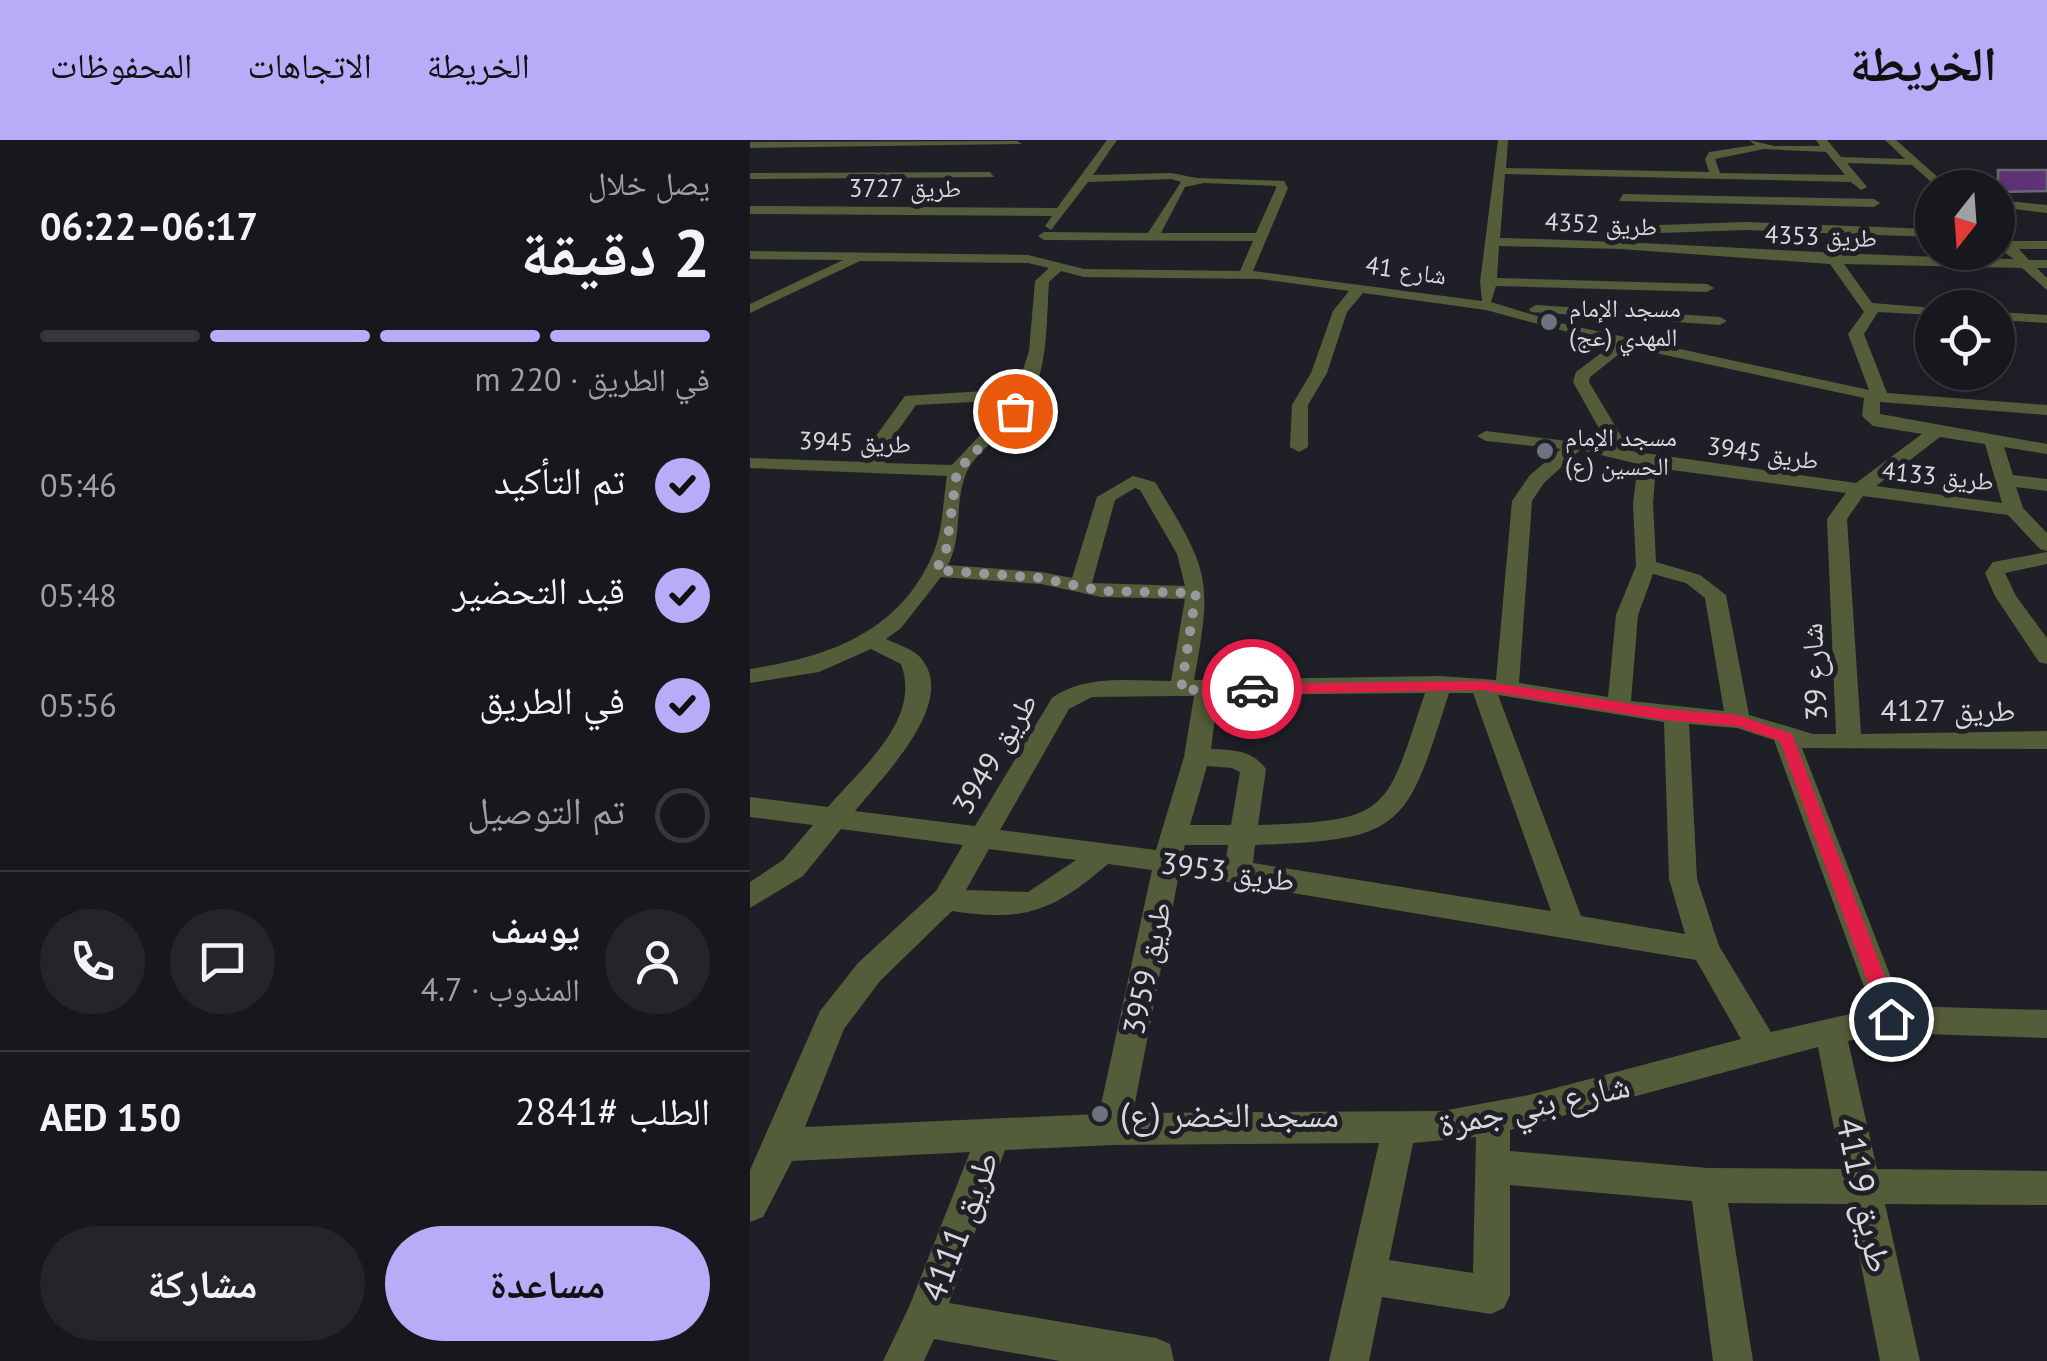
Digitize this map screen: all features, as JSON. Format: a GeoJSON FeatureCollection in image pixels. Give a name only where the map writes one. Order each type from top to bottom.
{"type":"FeatureCollection","features":[{"type":"Feature","properties":{"kind":"street"},"geometry":{"type":"LineString","coordinates":[[1028,259],[1112,140]]}},
{"type":"Feature","properties":{"kind":"street"},"geometry":{"type":"LineString","coordinates":[[1488,306],[1486,282],[1503,140]]}},
{"type":"Feature","properties":{"kind":"street"},"geometry":{"type":"LineString","coordinates":[[1890,140],[1925,169],[1943,168]]}},
{"type":"Feature","properties":{"kind":"street"},"geometry":{"type":"LineString","coordinates":[[1716,176],[1710,159],[1714,154],[1758,143],[1825,144],[1915,257]]}},
{"type":"Feature","properties":{"kind":"street"},"geometry":{"type":"LineString","coordinates":[[750,145],[1007,156]]}},
{"type":"Feature","properties":{"kind":"street"},"geometry":{"type":"LineString","coordinates":[[750,176],[1007,156]]}},
{"type":"Feature","properties":{"kind":"street"},"geometry":{"type":"LineString","coordinates":[[979,187],[1007,156]]}},
{"type":"Feature","properties":{"kind":"street"},"geometry":{"type":"LineString","coordinates":[[1613,156],[1634,246]]}},
{"type":"Feature","properties":{"kind":"street"},"geometry":{"type":"LineString","coordinates":[[1839,160],[1912,162]]}},
{"type":"Feature","properties":{"kind":"street"},"geometry":{"type":"LineString","coordinates":[[1280,183],[1292,168]]}},
{"type":"Feature","properties":{"kind":"street"},"geometry":{"type":"LineString","coordinates":[[1500,171],[1855,179]]}},
{"type":"Feature","properties":{"kind":"street"},"geometry":{"type":"LineString","coordinates":[[1086,179],[1172,176],[1195,181],[1280,183]]}},
{"type":"Feature","properties":{"kind":"street"},"geometry":{"type":"LineString","coordinates":[[1806,178],[1815,202]]}},
{"type":"Feature","properties":{"kind":"street"},"geometry":{"type":"LineString","coordinates":[[1153,235],[1177,187],[1195,181]]}},
{"type":"Feature","properties":{"kind":"street"},"geometry":{"type":"LineString","coordinates":[[1245,274],[1282,188],[1280,183]]}},
{"type":"Feature","properties":{"kind":"street"},"geometry":{"type":"LineString","coordinates":[[2015,196],[2047,195]]}},
{"type":"Feature","properties":{"kind":"street"},"geometry":{"type":"LineString","coordinates":[[1622,198],[1874,203]]}},
{"type":"Feature","properties":{"kind":"street"},"geometry":{"type":"LineString","coordinates":[[958,211],[969,199]]}},
{"type":"Feature","properties":{"kind":"street"},"geometry":{"type":"LineString","coordinates":[[1516,313],[1524,309],[1728,342],[1708,288],[1716,255],[1698,199]]}},
{"type":"Feature","properties":{"kind":"street"},"geometry":{"type":"LineString","coordinates":[[1742,200],[1754,226]]}},
{"type":"Feature","properties":{"kind":"street"},"geometry":{"type":"LineString","coordinates":[[2015,206],[2047,209]]}},
{"type":"Feature","properties":{"kind":"street","name":"طريق 3727"},"geometry":{"type":"LineString","coordinates":[[750,210],[1060,212]]}},
{"type":"Feature","properties":{"kind":"street"},"geometry":{"type":"LineString","coordinates":[[764,221],[779,210]]}},
{"type":"Feature","properties":{"kind":"street"},"geometry":{"type":"LineString","coordinates":[[1630,230],[1754,226],[1915,233]]}},
{"type":"Feature","properties":{"kind":"street"},"geometry":{"type":"LineString","coordinates":[[1044,236],[1261,236]]}},
{"type":"Feature","properties":{"kind":"street","name":"طريق 4352"},"geometry":{"type":"LineString","coordinates":[[1491,242],[1634,246],[1716,255]]}},
{"type":"Feature","properties":{"kind":"street","name":"طريق 4353"},"geometry":{"type":"LineString","coordinates":[[2022,256],[2047,248]]}},
{"type":"Feature","properties":{"kind":"street","name":"شارع 41"},"geometry":{"type":"LineString","coordinates":[[750,255],[1028,259],[1096,274],[1245,274],[1488,306],[1626,341],[1728,342],[1876,396],[2047,410]]}},
{"type":"Feature","properties":{"kind":"street","name":"طريق 4353"},"geometry":{"type":"LineString","coordinates":[[1716,255],[1915,262]]}},
{"type":"Feature","properties":{"kind":"street"},"geometry":{"type":"LineString","coordinates":[[2022,256],[2047,286]]}},
{"type":"Feature","properties":{"kind":"street"},"geometry":{"type":"LineString","coordinates":[[750,309],[859,258]]}},
{"type":"Feature","properties":{"kind":"street"},"geometry":{"type":"LineString","coordinates":[[1834,260],[1868,307],[1870,316],[1856,334],[1876,396],[1874,420],[2047,449]]}},
{"type":"Feature","properties":{"kind":"street"},"geometry":{"type":"LineString","coordinates":[[750,676],[811,666],[872,641],[910,605],[946,551],[957,471],[1015,411],[1024,394],[1038,351],[1042,280],[1058,266]]}},
{"type":"Feature","properties":{"kind":"street"},"geometry":{"type":"LineString","coordinates":[[1486,282],[1708,288]]}},
{"type":"Feature","properties":{"kind":"street"},"geometry":{"type":"LineString","coordinates":[[1299,447],[1300,405],[1319,373],[1340,311],[1359,288]]}},
{"type":"Feature","properties":{"kind":"street"},"geometry":{"type":"LineString","coordinates":[[1868,307],[1915,310]]}},
{"type":"Feature","properties":{"kind":"street"},"geometry":{"type":"LineString","coordinates":[[2015,317],[2047,319]]}},
{"type":"Feature","properties":{"kind":"street"},"geometry":{"type":"LineString","coordinates":[[1624,456],[1582,375],[1626,341]]}},
{"type":"Feature","properties":{"kind":"street"},"geometry":{"type":"LineString","coordinates":[[875,468],[882,440],[911,400],[1024,394]]}},
{"type":"Feature","properties":{"kind":"street"},"geometry":{"type":"LineString","coordinates":[[1856,492],[1937,430]]}},
{"type":"Feature","properties":{"kind":"street","name":"طريق 3945"},"geometry":{"type":"LineString","coordinates":[[1486,436],[1576,445],[1648,462],[1856,492]]}},
{"type":"Feature","properties":{"kind":"street","name":"طريق 4133"},"geometry":{"type":"LineString","coordinates":[[1993,440],[2014,510],[2045,545]]}},
{"type":"Feature","properties":{"kind":"street"},"geometry":{"type":"LineString","coordinates":[[1570,925],[1494,687],[1522,501],[1537,479],[1576,445]]}},
{"type":"Feature","properties":{"kind":"street"},"geometry":{"type":"LineString","coordinates":[[1619,706],[1627,615],[1646,566],[1643,503],[1648,462]]}},
{"type":"Feature","properties":{"kind":"street","name":"طريق 3945"},"geometry":{"type":"LineString","coordinates":[[750,463],[957,471]]}},
{"type":"Feature","properties":{"kind":"street","name":"طريق 4133"},"geometry":{"type":"LineString","coordinates":[[2005,480],[2047,486]]}},
{"type":"Feature","properties":{"kind":"street","name":"طريق 3959"},"geometry":{"type":"LineString","coordinates":[[1080,588],[1099,508],[1120,486],[1133,482],[1148,486],[1163,521],[1191,563],[1196,593],[1197,756],[1170,848],[1113,1129]]}},
{"type":"Feature","properties":{"kind":"street","name":"طريق 4133"},"geometry":{"type":"LineString","coordinates":[[1856,492],[2014,510]]}},
{"type":"Feature","properties":{"kind":"street","name":"شارع 39"},"geometry":{"type":"LineString","coordinates":[[1856,492],[1838,519],[1850,742],[1786,738],[1891,1019]]}},
{"type":"Feature","properties":{"kind":"street"},"geometry":{"type":"LineString","coordinates":[[2045,545],[1995,572],[2002,597],[2038,638],[2047,657]]}},
{"type":"Feature","properties":{"kind":"street"},"geometry":{"type":"LineString","coordinates":[[1646,566],[1693,579],[1715,595],[1738,720]]}},
{"type":"Feature","properties":{"kind":"street"},"geometry":{"type":"LineString","coordinates":[[936,570],[1041,578],[1080,588],[1196,593]]}},
{"type":"Feature","properties":{"kind":"street"},"geometry":{"type":"LineString","coordinates":[[750,897],[793,868],[910,727],[920,684],[911,660],[872,641]]}},
{"type":"Feature","properties":{"kind":"street"},"geometry":{"type":"LineString","coordinates":[[1170,848],[1245,832],[1347,828],[1382,816],[1401,792],[1440,684]]}},
{"type":"Feature","properties":{"kind":"street","name":"طريق 3949"},"geometry":{"type":"LineString","coordinates":[[780,1145],[831,1022],[869,972],[946,898],[1066,698],[1092,690],[1440,684],[1494,687],[1676,716],[1738,720],[1786,738]]}},
{"type":"Feature","properties":{"kind":"street"},"geometry":{"type":"LineString","coordinates":[[1676,716],[1682,783],[1682,879],[1705,949],[1764,1049]]}},
{"type":"Feature","properties":{"kind":"street","name":"طريق 4127"},"geometry":{"type":"LineString","coordinates":[[1850,742],[2047,740]]}},
{"type":"Feature","properties":{"kind":"street"},"geometry":{"type":"LineString","coordinates":[[1197,756],[1238,759],[1253,769],[1238,872]]}},
{"type":"Feature","properties":{"kind":"street","name":"طريق 3953"},"geometry":{"type":"LineString","coordinates":[[750,807],[1102,854],[1170,848],[1238,872],[1705,949]]}},
{"type":"Feature","properties":{"kind":"street"},"geometry":{"type":"LineString","coordinates":[[946,898],[1016,908],[1031,906],[1058,891],[1102,854]]}},
{"type":"Feature","properties":{"kind":"street","name":"شارع بني جمرة"},"geometry":{"type":"LineString","coordinates":[[780,1145],[1113,1129],[1399,1130],[1493,1119],[1830,1030],[1891,1019],[2047,1024]]}},
{"type":"Feature","properties":{"kind":"street","name":"طريق 4119"},"geometry":{"type":"LineString","coordinates":[[1830,1030],[1900,1361]]}},
{"type":"Feature","properties":{"kind":"street"},"geometry":{"type":"LineString","coordinates":[[1370,1276],[1491,1294],[1496,1167],[1493,1119]]}},
{"type":"Feature","properties":{"kind":"street"},"geometry":{"type":"LineString","coordinates":[[1349,1361],[1399,1130]]}},
{"type":"Feature","properties":{"kind":"street","name":"طريق 4111"},"geometry":{"type":"LineString","coordinates":[[903,1361],[924,1318],[994,1134]]}},
{"type":"Feature","properties":{"kind":"street"},"geometry":{"type":"LineString","coordinates":[[750,1204],[780,1145]]}},
{"type":"Feature","properties":{"kind":"street"},"geometry":{"type":"LineString","coordinates":[[1496,1167],[1708,1185],[2047,1188]]}},
{"type":"Feature","properties":{"kind":"street"},"geometry":{"type":"LineString","coordinates":[[1708,1185],[1733,1361]]}},
{"type":"Feature","properties":{"kind":"street","name":"طريق 4111"},"geometry":{"type":"LineString","coordinates":[[924,1318],[1156,1358]]}},
{"type":"Feature","properties":{"kind":"building"},"geometry":{"type":"Polygon","coordinates":[[[2015,170],[2047,170],[2047,191],[2015,192],[2015,170]]]}},
{"type":"Feature","properties":{"kind":"way so far"},"geometry":{"type":"LineString","coordinates":[[1015,411],[957,471],[946,551],[936,570],[1041,578],[1101,591],[1196,593],[1181,690],[1252,689]]}},
{"type":"Feature","properties":{"kind":"place","name":"مسجد الإمام المهدي (عج)"},"geometry":{"type":"Point","coordinates":[1549,322]}},
{"type":"Feature","properties":{"kind":"place","name":"مسجد الإمام الحسين (ع)"},"geometry":{"type":"Point","coordinates":[1545,451]}},
{"type":"Feature","properties":{"kind":"place","name":"مسجد الخضر (ع)"},"geometry":{"type":"Point","coordinates":[1100,1114]}},
{"type":"Feature","properties":{"kind":"route"},"geometry":{"type":"LineString","coordinates":[[1252,689],[1440,684],[1507,688],[1664,714],[1738,720],[1786,738],[1827,838],[1891,1019]]}}]}
